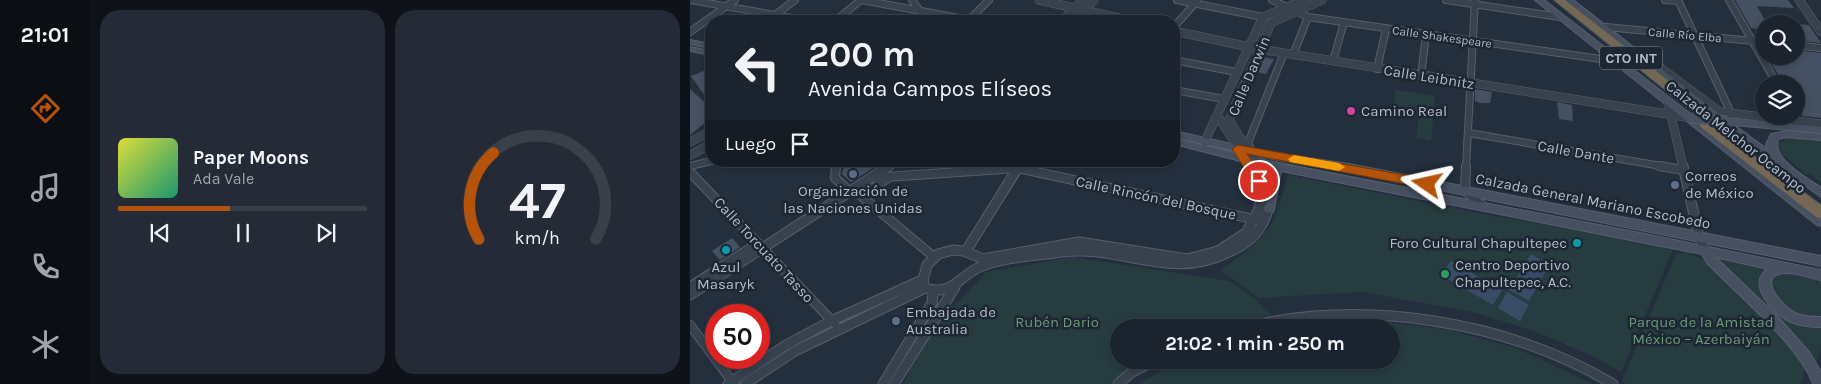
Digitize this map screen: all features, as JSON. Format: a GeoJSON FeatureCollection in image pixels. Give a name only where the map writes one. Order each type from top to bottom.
{"type":"FeatureCollection","features":[{"type":"Feature","properties":{"kind":"highway","name":"CTO INT"},"geometry":{"type":"LineString","coordinates":[[1548,0],[1689,116]]}},
{"type":"Feature","properties":{"kind":"highway","name":"CTO INT"},"geometry":{"type":"LineString","coordinates":[[1559,0],[1821,203]]}},
{"type":"Feature","properties":{"kind":"highway","name":"CTO INT"},"geometry":{"type":"LineString","coordinates":[[1723,126],[1821,213]]}},
{"type":"Feature","properties":{"kind":"main road","name":"Calzada Melchor Ocampo"},"geometry":{"type":"LineString","coordinates":[[1539,0],[1668,103],[1689,116],[1723,126],[1779,161],[1821,193]]}},
{"type":"Feature","properties":{"kind":"main road","name":"Calzada Melchor Ocampo"},"geometry":{"type":"LineString","coordinates":[[1568,0],[1723,126],[1821,222]]}},
{"type":"Feature","properties":{"kind":"main road"},"geometry":{"type":"LineString","coordinates":[[690,42],[705,45]]}},
{"type":"Feature","properties":{"kind":"main road"},"geometry":{"type":"LineString","coordinates":[[690,49],[705,52]]}},
{"type":"Feature","properties":{"kind":"main road"},"geometry":{"type":"LineString","coordinates":[[1689,116],[1723,126],[1755,124]]}},
{"type":"Feature","properties":{"kind":"main road"},"geometry":{"type":"LineString","coordinates":[[1805,125],[1821,130]]}},
{"type":"Feature","properties":{"kind":"main road"},"geometry":{"type":"LineString","coordinates":[[1723,126],[1742,164],[1821,228]]}},
{"type":"Feature","properties":{"kind":"main road"},"geometry":{"type":"LineString","coordinates":[[1779,161],[1771,145],[1774,136],[1786,134],[1821,137]]}},
{"type":"Feature","properties":{"kind":"main road","name":"Calzada General Mariano Escobedo"},"geometry":{"type":"LineString","coordinates":[[1180,136],[1248,155],[1277,167],[1645,238],[1821,275]]}},
{"type":"Feature","properties":{"kind":"main road","name":"Calzada General Mariano Escobedo"},"geometry":{"type":"LineString","coordinates":[[1180,142],[1465,191],[1800,257]]}},
{"type":"Feature","properties":{"kind":"main road"},"geometry":{"type":"LineString","coordinates":[[1269,209],[1277,167]]}},
{"type":"Feature","properties":{"kind":"main road"},"geometry":{"type":"LineString","coordinates":[[1645,238],[1647,236],[1674,238],[1678,233]]}},
{"type":"Feature","properties":{"kind":"main road"},"geometry":{"type":"LineString","coordinates":[[1705,250],[1711,260],[1801,351],[1816,373],[1819,384]]}},
{"type":"Feature","properties":{"kind":"main road"},"geometry":{"type":"LineString","coordinates":[[1800,257],[1821,257]]}},
{"type":"Feature","properties":{"kind":"main road"},"geometry":{"type":"LineString","coordinates":[[1800,257],[1821,261]]}},
{"type":"Feature","properties":{"kind":"main road"},"geometry":{"type":"LineString","coordinates":[[1794,269],[1780,269],[1770,274],[1765,278],[1764,288],[1778,307],[1791,316],[1805,322],[1821,322]]}},
{"type":"Feature","properties":{"kind":"main road"},"geometry":{"type":"LineString","coordinates":[[1819,384],[1821,380]]}},
{"type":"Feature","properties":{"kind":"street"},"geometry":{"type":"LineString","coordinates":[[690,0],[775,15],[795,0]]}},
{"type":"Feature","properties":{"kind":"street"},"geometry":{"type":"LineString","coordinates":[[714,15],[735,0]]}},
{"type":"Feature","properties":{"kind":"street"},"geometry":{"type":"LineString","coordinates":[[843,15],[862,0],[943,15]]}},
{"type":"Feature","properties":{"kind":"street"},"geometry":{"type":"LineString","coordinates":[[912,0],[923,15]]}},
{"type":"Feature","properties":{"kind":"street"},"geometry":{"type":"LineString","coordinates":[[976,15],[989,0]]}},
{"type":"Feature","properties":{"kind":"street"},"geometry":{"type":"LineString","coordinates":[[1039,0],[1106,15]]}},
{"type":"Feature","properties":{"kind":"street"},"geometry":{"type":"LineString","coordinates":[[1068,15],[1083,0]]}},
{"type":"Feature","properties":{"kind":"street"},"geometry":{"type":"LineString","coordinates":[[1079,15],[1094,0]]}},
{"type":"Feature","properties":{"kind":"street"},"geometry":{"type":"LineString","coordinates":[[1177,0],[1197,2],[1263,18]]}},
{"type":"Feature","properties":{"kind":"street","name":"Calle Shakespeare"},"geometry":{"type":"LineString","coordinates":[[1272,0],[1308,17],[1616,61]]}},
{"type":"Feature","properties":{"kind":"street","name":"Calle Darwin"},"geometry":{"type":"LineString","coordinates":[[1205,142],[1236,72],[1263,18],[1304,0]]}},
{"type":"Feature","properties":{"kind":"street","name":"Calle Darwin"},"geometry":{"type":"LineString","coordinates":[[1248,155],[1229,120],[1271,23],[1322,0]]}},
{"type":"Feature","properties":{"kind":"street"},"geometry":{"type":"LineString","coordinates":[[1446,0],[1475,2],[1560,17]]}},
{"type":"Feature","properties":{"kind":"street"},"geometry":{"type":"LineString","coordinates":[[1665,0],[1678,1],[1694,36],[1723,126]]}},
{"type":"Feature","properties":{"kind":"street"},"geometry":{"type":"LineString","coordinates":[[1730,0],[1772,75]]}},
{"type":"Feature","properties":{"kind":"street"},"geometry":{"type":"LineString","coordinates":[[1799,0],[1821,32]]}},
{"type":"Feature","properties":{"kind":"street"},"geometry":{"type":"LineString","coordinates":[[1180,20],[1197,2]]}},
{"type":"Feature","properties":{"kind":"street"},"geometry":{"type":"LineString","coordinates":[[1475,2],[1465,191],[1483,206]]}},
{"type":"Feature","properties":{"kind":"street"},"geometry":{"type":"LineString","coordinates":[[1588,16],[1606,27],[1715,110],[1723,126]]}},
{"type":"Feature","properties":{"kind":"street"},"geometry":{"type":"LineString","coordinates":[[1293,55],[1308,17]]}},
{"type":"Feature","properties":{"kind":"street"},"geometry":{"type":"LineString","coordinates":[[690,32],[705,22]]}},
{"type":"Feature","properties":{"kind":"street"},"geometry":{"type":"LineString","coordinates":[[1333,61],[1344,22]]}},
{"type":"Feature","properties":{"kind":"street","name":"Calle Río Elba"},"geometry":{"type":"LineString","coordinates":[[1606,27],[1755,41]]}},
{"type":"Feature","properties":{"kind":"street"},"geometry":{"type":"LineString","coordinates":[[1377,69],[1386,29]]}},
{"type":"Feature","properties":{"kind":"street","name":"Calle Leibnitz"},"geometry":{"type":"LineString","coordinates":[[1180,32],[1248,47],[1377,69],[1670,116],[1689,116]]}},
{"type":"Feature","properties":{"kind":"street"},"geometry":{"type":"LineString","coordinates":[[1421,76],[1426,35]]}},
{"type":"Feature","properties":{"kind":"street"},"geometry":{"type":"LineString","coordinates":[[1805,46],[1821,48]]}},
{"type":"Feature","properties":{"kind":"street"},"geometry":{"type":"LineString","coordinates":[[1260,220],[1262,195],[1259,181],[1248,155],[1248,143],[1284,53]]}},
{"type":"Feature","properties":{"kind":"street"},"geometry":{"type":"LineString","coordinates":[[1180,61],[1236,72]]}},
{"type":"Feature","properties":{"kind":"street"},"geometry":{"type":"LineString","coordinates":[[1180,91],[1224,99]]}},
{"type":"Feature","properties":{"kind":"street"},"geometry":{"type":"LineString","coordinates":[[1668,103],[1699,237],[1705,250]]}},
{"type":"Feature","properties":{"kind":"street","name":"Calle Darwin"},"geometry":{"type":"LineString","coordinates":[[1217,115],[1248,155]]}},
{"type":"Feature","properties":{"kind":"street"},"geometry":{"type":"LineString","coordinates":[[1805,123],[1821,124]]}},
{"type":"Feature","properties":{"kind":"street","name":"Calle Dante"},"geometry":{"type":"LineString","coordinates":[[1469,133],[1684,170]]}},
{"type":"Feature","properties":{"kind":"street"},"geometry":{"type":"LineString","coordinates":[[690,142],[705,134]]}},
{"type":"Feature","properties":{"kind":"street"},"geometry":{"type":"LineString","coordinates":[[690,155],[705,147]]}},
{"type":"Feature","properties":{"kind":"street"},"geometry":{"type":"LineString","coordinates":[[883,384],[932,303],[922,272],[934,257],[951,250],[968,253],[975,259],[1079,242],[1102,250],[1186,263],[1218,251],[1246,233],[1269,209],[1269,189],[1248,155]]}},
{"type":"Feature","properties":{"kind":"street"},"geometry":{"type":"LineString","coordinates":[[690,166],[705,162]]}},
{"type":"Feature","properties":{"kind":"street"},"geometry":{"type":"LineString","coordinates":[[836,167],[835,178],[862,196],[934,257]]}},
{"type":"Feature","properties":{"kind":"street"},"geometry":{"type":"LineString","coordinates":[[690,294],[878,167]]}},
{"type":"Feature","properties":{"kind":"street"},"geometry":{"type":"LineString","coordinates":[[849,188],[871,178],[887,167]]}},
{"type":"Feature","properties":{"kind":"street","name":"Calle Rincón del Bosque"},"geometry":{"type":"LineString","coordinates":[[871,178],[1000,167]]}},
{"type":"Feature","properties":{"kind":"street"},"geometry":{"type":"LineString","coordinates":[[690,325],[731,383],[786,345],[927,287],[945,290],[960,283],[971,265],[968,253],[1019,167]]}},
{"type":"Feature","properties":{"kind":"street","name":"Calle Rincón del Bosque"},"geometry":{"type":"LineString","coordinates":[[1029,167],[1260,220]]}},
{"type":"Feature","properties":{"kind":"street","name":"Calle Torcuato Tasso"},"geometry":{"type":"LineString","coordinates":[[690,172],[835,325]]}},
{"type":"Feature","properties":{"kind":"street"},"geometry":{"type":"LineString","coordinates":[[862,196],[888,178]]}},
{"type":"Feature","properties":{"kind":"street"},"geometry":{"type":"LineString","coordinates":[[690,287],[760,246]]}},
{"type":"Feature","properties":{"kind":"street"},"geometry":{"type":"LineString","coordinates":[[894,384],[942,303],[972,271],[990,263],[1075,251],[1102,250]]}},
{"type":"Feature","properties":{"kind":"street"},"geometry":{"type":"LineString","coordinates":[[1277,319],[1337,313],[1422,320],[1480,331],[1544,351],[1594,371],[1613,384]]}},
{"type":"Feature","properties":{"kind":"street"},"geometry":{"type":"LineString","coordinates":[[745,384],[835,325]]}},
{"type":"Feature","properties":{"kind":"street"},"geometry":{"type":"LineString","coordinates":[[1118,384],[1138,369]]}},
{"type":"Feature","properties":{"kind":"green space"},"geometry":{"type":"Polygon","coordinates":[[[1396,90],[1435,96],[1431,141],[1416,138],[1419,112],[1393,108],[1396,90]]]}},
{"type":"Feature","properties":{"kind":"green space"},"geometry":{"type":"Polygon","coordinates":[[[1785,138],[1821,140],[1821,183],[1810,173],[1807,175],[1782,154],[1778,143],[1779,141],[1784,142],[1785,138]]]}},
{"type":"Feature","properties":{"kind":"green space","name":"Centro Deportivo Chapultepec, A.C."},"geometry":{"type":"Polygon","coordinates":[[[1288,175],[1494,216],[1674,247],[1621,372],[1590,355],[1539,333],[1477,313],[1363,292],[1259,298],[1220,270],[1246,251],[1268,229],[1278,209],[1288,175]]]}},
{"type":"Feature","properties":{"kind":"green space","name":"Parque de la Amistad México – Azerbaiyán"},"geometry":{"type":"Polygon","coordinates":[[[1687,251],[1705,261],[1801,355],[1804,369],[1800,384],[1627,384],[1622,381],[1676,254],[1687,251]]]}},
{"type":"Feature","properties":{"kind":"green space"},"geometry":{"type":"Polygon","coordinates":[[[1714,256],[1773,267],[1761,276],[1760,284],[1769,302],[1821,325],[1821,347],[1816,363],[1805,348],[1714,256]]]}},
{"type":"Feature","properties":{"kind":"green space","name":"Rubén Dario"},"geometry":{"type":"Polygon","coordinates":[[[1072,257],[1230,281],[1256,300],[1272,315],[1253,319],[1110,319],[1110,369],[1127,369],[1111,384],[903,384],[942,311],[960,301],[986,272],[1072,257]]]}},
{"type":"Feature","properties":{"kind":"green space"},"geometry":{"type":"Polygon","coordinates":[[[1787,273],[1821,278],[1821,319],[1793,314],[1769,290],[1771,279],[1775,275],[1787,273]]]}},
{"type":"Feature","properties":{"kind":"green space"},"geometry":{"type":"Polygon","coordinates":[[[1400,324],[1450,330],[1516,348],[1593,384],[1139,384],[1165,369],[1400,369],[1400,324]]]}},
{"type":"Feature","properties":{"kind":"water"},"geometry":{"type":"Polygon","coordinates":[[[1531,254],[1550,264],[1529,301],[1509,290],[1531,254]]]}},
{"type":"Feature","properties":{"kind":"water"},"geometry":{"type":"Polygon","coordinates":[[[1451,261],[1502,290],[1493,305],[1441,275],[1451,261]]]}},
{"type":"Feature","properties":{"kind":"water"},"geometry":{"type":"Polygon","coordinates":[[[1507,292],[1529,305],[1520,321],[1498,308],[1507,292]]]}},
{"type":"Feature","properties":{"kind":"building"},"geometry":{"type":"Polygon","coordinates":[[[1735,0],[1788,0],[1794,8],[1757,6],[1762,15],[1755,15],[1755,29],[1751,28],[1735,0]]]}},
{"type":"Feature","properties":{"kind":"building"},"geometry":{"type":"Polygon","coordinates":[[[1805,25],[1809,25],[1821,43],[1805,41],[1805,25]]]}},
{"type":"Feature","properties":{"kind":"building"},"geometry":{"type":"Polygon","coordinates":[[[1805,51],[1821,53],[1821,118],[1805,116],[1805,75],[1778,75],[1772,65],[1805,65],[1805,51]]]}},
{"type":"Feature","properties":{"kind":"building"},"geometry":{"type":"Polygon","coordinates":[[[1263,57],[1274,59],[1266,74],[1256,72],[1263,57]]]}},
{"type":"Feature","properties":{"kind":"building"},"geometry":{"type":"Polygon","coordinates":[[[705,70],[705,96],[691,76],[705,70]]]}},
{"type":"Feature","properties":{"kind":"building"},"geometry":{"type":"Polygon","coordinates":[[[690,89],[705,103],[705,123],[690,135],[690,89]]]}},
{"type":"Feature","properties":{"kind":"building"},"geometry":{"type":"Polygon","coordinates":[[[1475,89],[1492,92],[1490,103],[1475,101],[1475,89]]]}},
{"type":"Feature","properties":{"kind":"building"},"geometry":{"type":"Polygon","coordinates":[[[1557,102],[1572,105],[1573,121],[1559,119],[1557,102]]]}},
{"type":"Feature","properties":{"kind":"building"},"geometry":{"type":"Polygon","coordinates":[[[846,167],[875,167],[851,182],[842,174],[843,169],[846,167]]]}},
{"type":"Feature","properties":{"kind":"building","name":"Azul Masaryk"},"geometry":{"type":"Polygon","coordinates":[[[732,238],[740,247],[720,260],[712,251],[732,238]]]}},
{"type":"Feature","properties":{"kind":"slow traffic"},"geometry":{"type":"LineString","coordinates":[[1294,159],[1339,167]]}},
{"type":"Feature","properties":{"kind":"place","name":"Camino Real"},"geometry":{"type":"Point","coordinates":[1351,111]}},
{"type":"Feature","properties":{"kind":"place","name":"Organización de las Naciones Unidas"},"geometry":{"type":"Point","coordinates":[853,174]}},
{"type":"Feature","properties":{"kind":"place","name":"Correos de México"},"geometry":{"type":"Point","coordinates":[1675,185]}},
{"type":"Feature","properties":{"kind":"place","name":"Foro Cultural Chapultepec"},"geometry":{"type":"Point","coordinates":[1577,243]}},
{"type":"Feature","properties":{"kind":"place","name":"Azul Masaryk"},"geometry":{"type":"Point","coordinates":[726,250]}},
{"type":"Feature","properties":{"kind":"place","name":"Centro Deportivo Chapultepec, A.C."},"geometry":{"type":"Point","coordinates":[1445,274]}},
{"type":"Feature","properties":{"kind":"place","name":"Embajada de Australia"},"geometry":{"type":"Point","coordinates":[896,321]}},
{"type":"Feature","properties":{"kind":"route"},"geometry":{"type":"LineString","coordinates":[[1259,181],[1238,149],[1349,168],[1427,184]]}}]}
